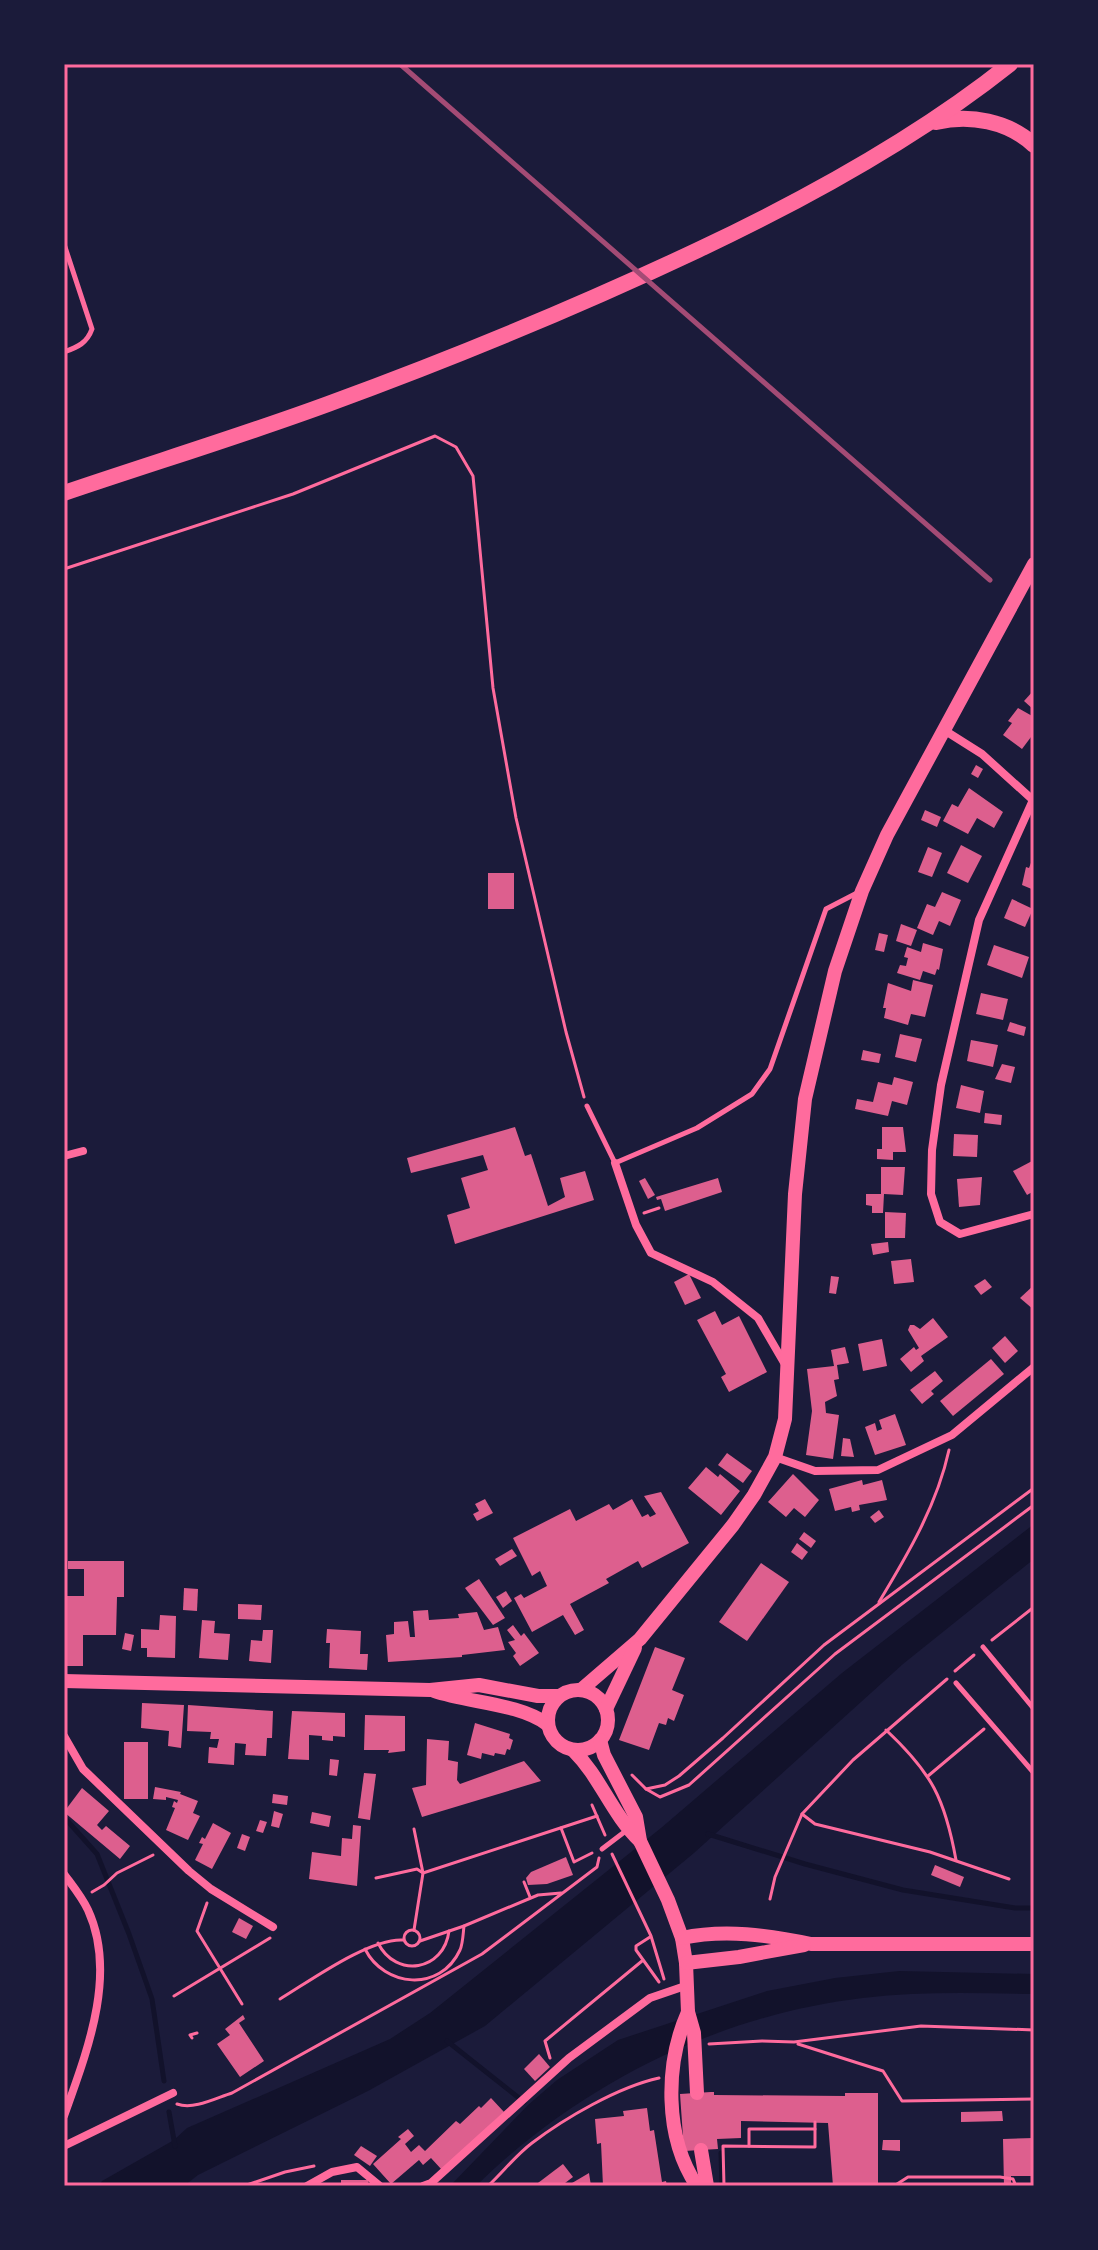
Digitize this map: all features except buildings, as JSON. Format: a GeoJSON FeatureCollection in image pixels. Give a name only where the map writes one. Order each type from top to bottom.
{"type":"FeatureCollection","features":[{"type":"Feature","properties":{"kind":"highway"},"geometry":{"type":"LineString","coordinates":[[64,493],[326,405],[595,298],[791,203],[926,124],[1010,64]]}},
{"type":"Feature","properties":{"kind":"highway"},"geometry":{"type":"LineString","coordinates":[[926,124],[953,118],[976,119],[1021,133],[1034,145]]}},
{"type":"Feature","properties":{"kind":"main road"},"geometry":{"type":"LineString","coordinates":[[582,1689],[640,1639],[733,1525],[775,1457],[785,1419],[795,1194],[805,1099],[829,995],[862,891],[887,835],[1034,564]]}},
{"type":"Feature","properties":{"kind":"main road"},"geometry":{"type":"LineString","coordinates":[[606,1709],[640,1639]]}},
{"type":"Feature","properties":{"kind":"main road"},"geometry":{"type":"LineString","coordinates":[[64,1681],[430,1690],[479,1685],[538,1696],[558,1696],[569,1690],[582,1689],[600,1699],[608,1722],[600,1740],[589,1747],[573,1750]]}},
{"type":"Feature","properties":{"kind":"main road"},"geometry":{"type":"LineString","coordinates":[[430,1690],[535,1715],[547,1724],[558,1743],[573,1750],[585,1761],[621,1823],[640,1841]]}},
{"type":"Feature","properties":{"kind":"main road"},"geometry":{"type":"LineString","coordinates":[[547,1724],[548,1713],[558,1696]]}},
{"type":"Feature","properties":{"kind":"main road"},"geometry":{"type":"LineString","coordinates":[[600,1740],[604,1755],[636,1817],[640,1841],[682,1938],[688,2008],[694,2033],[697,2093]]}},
{"type":"Feature","properties":{"kind":"main road"},"geometry":{"type":"LineString","coordinates":[[682,1938],[704,1933],[776,1937],[811,1944],[1034,1944]]}},
{"type":"Feature","properties":{"kind":"main road"},"geometry":{"type":"LineString","coordinates":[[686,1963],[782,1951],[811,1944]]}},
{"type":"Feature","properties":{"kind":"main road"},"geometry":{"type":"LineString","coordinates":[[688,2008],[669,2072],[674,2130],[680,2154],[697,2186]]}},
{"type":"Feature","properties":{"kind":"main road"},"geometry":{"type":"LineString","coordinates":[[701,2150],[707,2186]]}},
{"type":"Feature","properties":{"kind":"street"},"geometry":{"type":"LineString","coordinates":[[944,730],[982,754],[1033,801],[979,920],[941,1085],[932,1150],[931,1194],[940,1222],[960,1234],[1034,1214]]}},
{"type":"Feature","properties":{"kind":"street"},"geometry":{"type":"LineString","coordinates":[[64,1156],[83,1151]]}},
{"type":"Feature","properties":{"kind":"street"},"geometry":{"type":"LineString","coordinates":[[615,1163],[636,1225],[651,1253],[713,1282],[758,1318],[789,1370]]}},
{"type":"Feature","properties":{"kind":"street"},"geometry":{"type":"LineString","coordinates":[[775,1457],[815,1471],[878,1470],[952,1435],[1034,1367]]}},
{"type":"Feature","properties":{"kind":"street"},"geometry":{"type":"LineString","coordinates":[[64,1736],[83,1769],[166,1849],[211,1889],[273,1927]]}},
{"type":"Feature","properties":{"kind":"street"},"geometry":{"type":"LineString","coordinates":[[64,1874],[89,1911],[100,1966],[85,2057],[64,2116]]}},
{"type":"Feature","properties":{"kind":"street"},"geometry":{"type":"LineString","coordinates":[[423,2186],[431,2183],[569,2058],[650,1998],[688,1985]]}},
{"type":"Feature","properties":{"kind":"street"},"geometry":{"type":"LineString","coordinates":[[64,2146],[173,2093]]}},
{"type":"Feature","properties":{"kind":"street"},"geometry":{"type":"LineString","coordinates":[[307,2186],[332,2172],[357,2167],[380,2186]]}},
{"type":"Feature","properties":{"kind":"lane"},"geometry":{"type":"LineString","coordinates":[[64,244],[92,329],[88,340],[64,352]]}},
{"type":"Feature","properties":{"kind":"lane"},"geometry":{"type":"LineString","coordinates":[[587,1106],[615,1163],[697,1128],[752,1094],[770,1069],[826,909],[862,891]]}},
{"type":"Feature","properties":{"kind":"lane"},"geometry":{"type":"LineString","coordinates":[[983,1647],[1034,1709]]}},
{"type":"Feature","properties":{"kind":"lane"},"geometry":{"type":"LineString","coordinates":[[956,1683],[1034,1773]]}},
{"type":"Feature","properties":{"kind":"lane"},"geometry":{"type":"LineString","coordinates":[[602,1849],[628,1830]]}},
{"type":"Feature","properties":{"kind":"path"},"geometry":{"type":"LineString","coordinates":[[64,569],[293,494],[435,436],[456,447],[473,476],[493,688],[516,818],[566,1032],[587,1106]]}},
{"type":"Feature","properties":{"kind":"path"},"geometry":{"type":"LineString","coordinates":[[877,1605],[910,1550],[933,1500],[952,1435]]}},
{"type":"Feature","properties":{"kind":"path"},"geometry":{"type":"LineString","coordinates":[[1034,1488],[824,1645],[679,1776],[665,1785],[646,1789],[660,1797],[689,1785],[835,1654],[1034,1505]]}},
{"type":"Feature","properties":{"kind":"path"},"geometry":{"type":"LineString","coordinates":[[770,1899],[775,1877],[802,1814],[886,1730],[1034,1607]]}},
{"type":"Feature","properties":{"kind":"path"},"geometry":{"type":"LineString","coordinates":[[928,1776],[991,1724]]}},
{"type":"Feature","properties":{"kind":"path"},"geometry":{"type":"LineString","coordinates":[[886,1730],[913,1755],[928,1776],[949,1824],[956,1860]]}},
{"type":"Feature","properties":{"kind":"path"},"geometry":{"type":"LineString","coordinates":[[589,1796],[651,1936],[668,1991]]}},
{"type":"Feature","properties":{"kind":"path"},"geometry":{"type":"LineString","coordinates":[[802,1814],[815,1824],[956,1860],[1009,1879]]}},
{"type":"Feature","properties":{"kind":"path"},"geometry":{"type":"LineString","coordinates":[[423,1873],[597,1816]]}},
{"type":"Feature","properties":{"kind":"path"},"geometry":{"type":"LineString","coordinates":[[561,1828],[574,1862],[587,1856]]}},
{"type":"Feature","properties":{"kind":"path"},"geometry":{"type":"LineString","coordinates":[[414,1829],[423,1873],[414,1930]]}},
{"type":"Feature","properties":{"kind":"path"},"geometry":{"type":"LineString","coordinates":[[104,1885],[117,1873],[166,1849]]}},
{"type":"Feature","properties":{"kind":"path"},"geometry":{"type":"LineString","coordinates":[[173,2093],[176,2103],[183,2106],[232,2093],[482,1954],[597,1867],[602,1849]]}},
{"type":"Feature","properties":{"kind":"path"},"geometry":{"type":"LineString","coordinates":[[376,1878],[417,1869],[423,1873]]}},
{"type":"Feature","properties":{"kind":"path"},"geometry":{"type":"LineString","coordinates":[[524,1882],[530,1898]]}},
{"type":"Feature","properties":{"kind":"path"},"geometry":{"type":"LineString","coordinates":[[211,1889],[197,1931],[242,2004]]}},
{"type":"Feature","properties":{"kind":"path"},"geometry":{"type":"LineString","coordinates":[[414,1930],[405,1933],[403,1940],[406,1946],[418,1944],[530,1898],[561,1893]]}},
{"type":"Feature","properties":{"kind":"path"},"geometry":{"type":"LineString","coordinates":[[365,1949],[376,1966],[388,1974],[404,1980],[425,1979],[445,1969],[458,1953],[464,1926]]}},
{"type":"Feature","properties":{"kind":"path"},"geometry":{"type":"LineString","coordinates":[[174,1996],[270,1939],[273,1927]]}},
{"type":"Feature","properties":{"kind":"path"},"geometry":{"type":"LineString","coordinates":[[414,1930],[420,1935],[420,1941]]}},
{"type":"Feature","properties":{"kind":"path"},"geometry":{"type":"LineString","coordinates":[[378,1943],[393,1961],[421,1965],[435,1960],[445,1949],[449,1931]]}},
{"type":"Feature","properties":{"kind":"path"},"geometry":{"type":"LineString","coordinates":[[651,1936],[636,1946],[642,1961],[668,1991]]}},
{"type":"Feature","properties":{"kind":"path"},"geometry":{"type":"LineString","coordinates":[[280,1999],[365,1949],[392,1939],[403,1940]]}},
{"type":"Feature","properties":{"kind":"path"},"geometry":{"type":"LineString","coordinates":[[555,2071],[545,2041],[642,1961]]}},
{"type":"Feature","properties":{"kind":"path"},"geometry":{"type":"LineString","coordinates":[[705,2044],[794,2042],[921,2026],[1034,2030]]}},
{"type":"Feature","properties":{"kind":"path"},"geometry":{"type":"LineString","coordinates":[[192,2038],[190,2035],[197,2033]]}},
{"type":"Feature","properties":{"kind":"path"},"geometry":{"type":"LineString","coordinates":[[794,2042],[883,2071],[902,2101],[1034,2099]]}},
{"type":"Feature","properties":{"kind":"path"},"geometry":{"type":"LineString","coordinates":[[488,2186],[530,2144],[559,2124],[626,2089],[669,2072]]}},
{"type":"Feature","properties":{"kind":"path"},"geometry":{"type":"LineString","coordinates":[[815,2122],[815,2147]]}},
{"type":"Feature","properties":{"kind":"path"},"geometry":{"type":"LineString","coordinates":[[749,2146],[749,2129],[815,2129]]}},
{"type":"Feature","properties":{"kind":"path"},"geometry":{"type":"LineString","coordinates":[[717,2143],[723,2146],[822,2146]]}},
{"type":"Feature","properties":{"kind":"path"},"geometry":{"type":"LineString","coordinates":[[723,2146],[724,2186]]}},
{"type":"Feature","properties":{"kind":"path"},"geometry":{"type":"LineString","coordinates":[[244,2186],[285,2172],[318,2166]]}},
{"type":"Feature","properties":{"kind":"path"},"geometry":{"type":"LineString","coordinates":[[894,2186],[903,2178],[927,2177],[1000,2177],[1013,2179],[1016,2186]]}},
{"type":"Feature","properties":{"kind":"shaded area"},"geometry":{"type":"Polygon","coordinates":[[[1034,1524],[1034,1559],[903,1664],[694,1853],[485,2026],[368,2091],[198,2175],[184,2186],[99,2186],[102,2181],[174,2140],[187,2128],[390,2039],[430,2013],[661,1828],[842,1673],[1034,1524]]]}},
{"type":"Feature","properties":{"kind":"shaded area"},"geometry":{"type":"Polygon","coordinates":[[[899,1971],[1034,1974],[1034,1994],[884,1996],[809,2007],[756,2020],[654,2060],[606,2086],[517,2149],[476,2186],[450,2186],[528,2105],[557,2080],[618,2040],[767,1991],[835,1978],[899,1971]]]}},
{"type":"Feature","properties":{"kind":"waterway"},"geometry":{"type":"LineString","coordinates":[[64,1817],[97,1854],[129,1934],[152,1999],[164,2081]]}},
{"type":"Feature","properties":{"kind":"waterway"},"geometry":{"type":"LineString","coordinates":[[708,1834],[903,1890],[1015,1908],[1034,1908]]}},
{"type":"Feature","properties":{"kind":"waterway"},"geometry":{"type":"LineString","coordinates":[[447,2041],[524,2102]]}},
{"type":"Feature","properties":{"kind":"waterway"},"geometry":{"type":"LineString","coordinates":[[169,2112],[175,2146]]}},
{"type":"Feature","properties":{"kind":"waterway"},"geometry":{"type":"LineString","coordinates":[[721,2153],[722,2186]]}},
{"type":"Feature","properties":{"kind":"railway"},"geometry":{"type":"LineString","coordinates":[[400,64],[990,580]]}}]}
